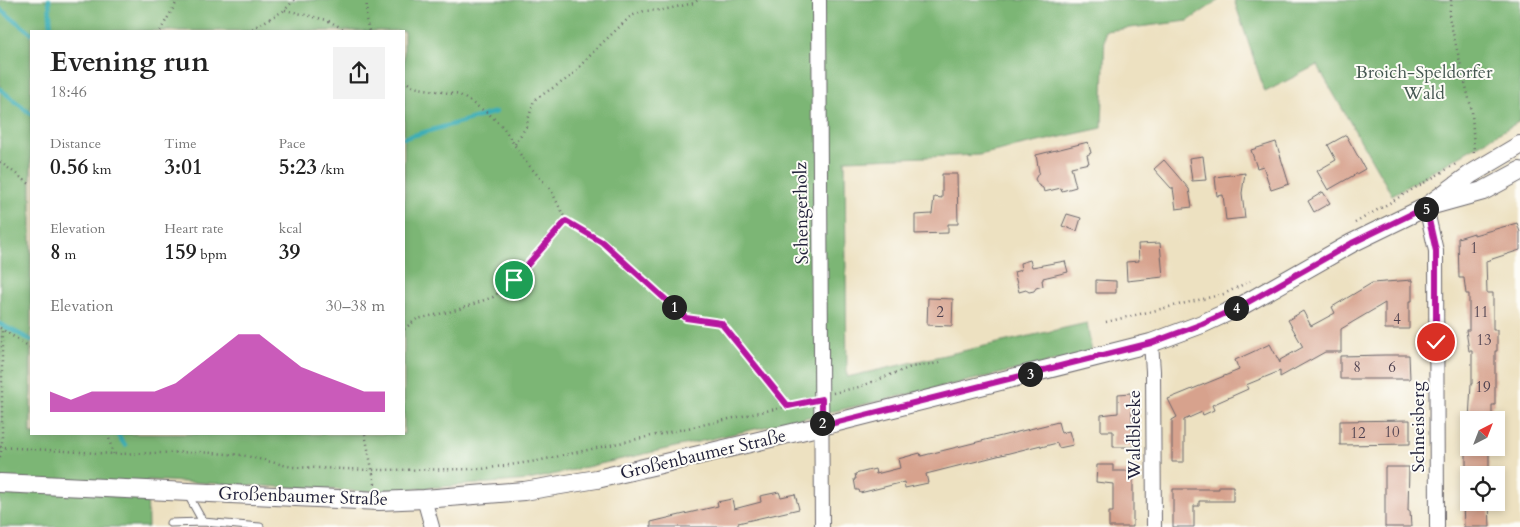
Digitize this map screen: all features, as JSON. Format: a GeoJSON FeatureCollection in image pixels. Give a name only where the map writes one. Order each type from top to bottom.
{"type":"FeatureCollection","features":[{"type":"Feature","properties":{"kind":"street","name":"Schengerholz"},"geometry":{"type":"LineString","coordinates":[[819,0],[822,527]]}},
{"type":"Feature","properties":{"kind":"street","name":"Großenbaumer Straße"},"geometry":{"type":"LineString","coordinates":[[1426,207],[1471,174],[1520,145]]}},
{"type":"Feature","properties":{"kind":"street","name":"Großenbaumer Straße"},"geometry":{"type":"LineString","coordinates":[[0,483],[379,500],[424,499],[524,491],[597,479],[822,426],[1151,343],[1202,324],[1243,305],[1352,243],[1426,207],[1483,191],[1520,171]]}},
{"type":"Feature","properties":{"kind":"street","name":"Schneisberg"},"geometry":{"type":"LineString","coordinates":[[1426,207],[1436,251],[1437,527]]}},
{"type":"Feature","properties":{"kind":"street","name":"Waldbleeke"},"geometry":{"type":"LineString","coordinates":[[1151,343],[1153,371],[1154,527]]}},
{"type":"Feature","properties":{"kind":"street"},"geometry":{"type":"LineString","coordinates":[[424,499],[432,527]]}},
{"type":"Feature","properties":{"kind":"lane"},"geometry":{"type":"LineString","coordinates":[[185,491],[203,522]]}},
{"type":"Feature","properties":{"kind":"lane"},"geometry":{"type":"LineString","coordinates":[[170,523],[203,522],[260,527]]}},
{"type":"Feature","properties":{"kind":"path"},"geometry":{"type":"LineString","coordinates":[[161,30],[178,0]]}},
{"type":"Feature","properties":{"kind":"path"},"geometry":{"type":"LineString","coordinates":[[250,30],[285,10],[294,0]]}},
{"type":"Feature","properties":{"kind":"path"},"geometry":{"type":"LineString","coordinates":[[366,0],[366,19],[369,30]]}},
{"type":"Feature","properties":{"kind":"path"},"geometry":{"type":"LineString","coordinates":[[515,144],[526,127],[534,100],[570,78],[596,48],[631,16],[644,11],[663,10],[694,3],[698,0]]}},
{"type":"Feature","properties":{"kind":"path"},"geometry":{"type":"LineString","coordinates":[[1451,0],[1449,17],[1472,110],[1474,153],[1482,149]]}},
{"type":"Feature","properties":{"kind":"path"},"geometry":{"type":"LineString","coordinates":[[285,10],[327,20],[345,30]]}},
{"type":"Feature","properties":{"kind":"path"},"geometry":{"type":"LineString","coordinates":[[405,81],[413,87],[460,95],[489,114],[503,126],[524,160],[551,190],[566,221],[602,242],[686,318],[721,323],[788,406]]}},
{"type":"Feature","properties":{"kind":"path"},"geometry":{"type":"LineString","coordinates":[[0,162],[30,184]]}},
{"type":"Feature","properties":{"kind":"path"},"geometry":{"type":"LineString","coordinates":[[1348,226],[1457,163]]}},
{"type":"Feature","properties":{"kind":"path"},"geometry":{"type":"LineString","coordinates":[[405,328],[417,319],[457,310],[492,297],[514,280],[566,221]]}},
{"type":"Feature","properties":{"kind":"path"},"geometry":{"type":"LineString","coordinates":[[1106,322],[1224,294],[1256,278]]}},
{"type":"Feature","properties":{"kind":"path"},"geometry":{"type":"LineString","coordinates":[[1,328],[30,347]]}},
{"type":"Feature","properties":{"kind":"path"},"geometry":{"type":"LineString","coordinates":[[0,457],[1,328]]}},
{"type":"Feature","properties":{"kind":"path"},"geometry":{"type":"LineString","coordinates":[[1,447],[113,454],[198,452],[242,455],[292,468],[372,470],[482,469],[537,461],[822,399],[834,393],[859,387],[911,367],[941,363]]}},
{"type":"Feature","properties":{"kind":"path"},"geometry":{"type":"LineString","coordinates":[[108,435],[113,454]]}},
{"type":"Feature","properties":{"kind":"path"},"geometry":{"type":"LineString","coordinates":[[365,435],[372,470]]}},
{"type":"Feature","properties":{"kind":"green space"},"geometry":{"type":"Polygon","coordinates":[[[0,0],[1219,0],[1188,21],[1105,31],[1102,128],[979,155],[845,160],[847,377],[1087,323],[1092,353],[529,480],[376,492],[147,480],[148,527],[0,527],[0,0]]]}},
{"type":"Feature","properties":{"kind":"green space","name":"Broich-Speldorfer Wald"},"geometry":{"type":"Polygon","coordinates":[[[1234,0],[1520,0],[1520,121],[1392,195],[1317,65],[1265,92],[1234,0]]]}},
{"type":"Feature","properties":{"kind":"building"},"geometry":{"type":"Polygon","coordinates":[[[1346,135],[1365,169],[1328,190],[1317,171],[1336,160],[1328,145],[1346,135]]]}},
{"type":"Feature","properties":{"kind":"building"},"geometry":{"type":"Polygon","coordinates":[[[1088,142],[1091,153],[1087,155],[1089,163],[1071,167],[1076,187],[1062,191],[1061,188],[1044,192],[1035,179],[1039,172],[1036,155],[1088,142]]]}},
{"type":"Feature","properties":{"kind":"building"},"geometry":{"type":"Polygon","coordinates":[[[1276,142],[1289,184],[1271,190],[1263,166],[1257,168],[1251,150],[1276,142]]]}},
{"type":"Feature","properties":{"kind":"building"},"geometry":{"type":"Polygon","coordinates":[[[1203,156],[1206,180],[1192,181],[1189,158],[1203,156]]]}},
{"type":"Feature","properties":{"kind":"building"},"geometry":{"type":"Polygon","coordinates":[[[1164,160],[1189,189],[1192,207],[1176,209],[1173,188],[1154,169],[1164,160]]]}},
{"type":"Feature","properties":{"kind":"building"},"geometry":{"type":"Polygon","coordinates":[[[1245,173],[1242,193],[1245,218],[1226,220],[1223,195],[1217,196],[1215,177],[1245,173]]]}},
{"type":"Feature","properties":{"kind":"building"},"geometry":{"type":"Polygon","coordinates":[[[942,174],[957,174],[958,224],[948,224],[948,233],[915,234],[915,215],[932,214],[934,197],[942,198],[942,174]]]}},
{"type":"Feature","properties":{"kind":"building"},"geometry":{"type":"Polygon","coordinates":[[[1323,192],[1330,203],[1314,212],[1308,201],[1323,192]]]}},
{"type":"Feature","properties":{"kind":"building"},"geometry":{"type":"Polygon","coordinates":[[[1067,214],[1081,218],[1077,231],[1062,226],[1067,214]]]}},
{"type":"Feature","properties":{"kind":"building"},"geometry":{"type":"Polygon","coordinates":[[[1517,223],[1520,232],[1520,250],[1486,261],[1487,293],[1493,293],[1493,330],[1497,330],[1495,405],[1492,405],[1492,411],[1470,411],[1472,351],[1469,351],[1466,330],[1469,330],[1469,294],[1466,294],[1464,278],[1459,278],[1458,238],[1474,233],[1474,235],[1517,223]]]}},
{"type":"Feature","properties":{"kind":"building"},"geometry":{"type":"Polygon","coordinates":[[[1160,243],[1163,277],[1127,281],[1126,262],[1139,261],[1138,244],[1160,243]]]}},
{"type":"Feature","properties":{"kind":"building"},"geometry":{"type":"Polygon","coordinates":[[[1030,260],[1032,267],[1065,261],[1068,272],[1043,278],[1043,286],[1036,288],[1034,291],[1029,292],[1026,290],[1019,292],[1014,272],[1021,270],[1020,263],[1030,260]]]}},
{"type":"Feature","properties":{"kind":"building"},"geometry":{"type":"Polygon","coordinates":[[[1096,280],[1116,281],[1116,293],[1096,293],[1096,280]]]}},
{"type":"Feature","properties":{"kind":"building"},"geometry":{"type":"Polygon","coordinates":[[[1412,280],[1412,301],[1409,301],[1409,329],[1385,329],[1385,303],[1341,329],[1341,352],[1325,352],[1280,377],[1280,371],[1246,385],[1248,389],[1212,405],[1214,410],[1203,415],[1202,412],[1184,420],[1184,462],[1172,462],[1172,420],[1177,417],[1168,399],[1239,370],[1235,360],[1270,344],[1280,363],[1280,360],[1303,347],[1288,320],[1303,311],[1311,326],[1335,313],[1332,307],[1372,283],[1412,280]]]}},
{"type":"Feature","properties":{"kind":"building"},"geometry":{"type":"Polygon","coordinates":[[[928,298],[953,299],[952,326],[927,325],[928,298]]]}},
{"type":"Feature","properties":{"kind":"building"},"geometry":{"type":"Polygon","coordinates":[[[1409,355],[1410,379],[1340,379],[1340,356],[1409,355]]]}},
{"type":"Feature","properties":{"kind":"building"},"geometry":{"type":"Polygon","coordinates":[[[1131,393],[1133,447],[1113,447],[1113,431],[1101,431],[1101,415],[1118,413],[1118,394],[1131,393]]]}},
{"type":"Feature","properties":{"kind":"building"},"geometry":{"type":"Polygon","coordinates":[[[1410,420],[1410,444],[1340,445],[1340,421],[1410,420]]]}},
{"type":"Feature","properties":{"kind":"building"},"geometry":{"type":"Polygon","coordinates":[[[1058,422],[1061,433],[1069,431],[1073,445],[1059,448],[1057,443],[1041,447],[1041,445],[926,474],[928,483],[905,488],[904,482],[860,493],[859,490],[856,490],[855,474],[875,469],[876,474],[900,468],[898,459],[920,453],[921,456],[1058,422]]]}},
{"type":"Feature","properties":{"kind":"building"},"geometry":{"type":"Polygon","coordinates":[[[1466,456],[1489,456],[1489,466],[1466,466],[1466,456]]]}},
{"type":"Feature","properties":{"kind":"building"},"geometry":{"type":"Polygon","coordinates":[[[1097,465],[1113,465],[1113,471],[1133,471],[1133,527],[1109,527],[1109,512],[1113,512],[1113,484],[1096,482],[1097,465]]]}},
{"type":"Feature","properties":{"kind":"building"},"geometry":{"type":"Polygon","coordinates":[[[1385,467],[1409,467],[1408,511],[1410,511],[1411,527],[1385,527],[1385,467]]]}},
{"type":"Feature","properties":{"kind":"building"},"geometry":{"type":"Polygon","coordinates":[[[1219,486],[1233,486],[1233,501],[1199,501],[1199,506],[1194,506],[1194,527],[1173,527],[1173,489],[1219,489],[1219,486]]]}},
{"type":"Feature","properties":{"kind":"building"},"geometry":{"type":"Polygon","coordinates":[[[779,492],[781,497],[795,494],[799,509],[738,523],[738,527],[651,527],[651,522],[718,506],[717,502],[732,499],[734,509],[761,502],[760,496],[779,492]]]}},
{"type":"Feature","properties":{"kind":"building"},"geometry":{"type":"Polygon","coordinates":[[[1463,511],[1489,511],[1490,527],[1464,527],[1463,511]]]}},
{"type":"Feature","properties":{"kind":"waterway"},"geometry":{"type":"LineString","coordinates":[[49,0],[51,30]]}},
{"type":"Feature","properties":{"kind":"waterway"},"geometry":{"type":"LineString","coordinates":[[0,9],[30,32]]}},
{"type":"Feature","properties":{"kind":"waterway"},"geometry":{"type":"LineString","coordinates":[[0,89],[30,113]]}},
{"type":"Feature","properties":{"kind":"waterway"},"geometry":{"type":"LineString","coordinates":[[405,138],[496,112]]}},
{"type":"Feature","properties":{"kind":"waterway"},"geometry":{"type":"LineString","coordinates":[[0,324],[30,339]]}},
{"type":"Feature","properties":{"kind":"waterway"},"geometry":{"type":"LineString","coordinates":[[118,435],[125,445]]}},
{"type":"Feature","properties":{"kind":"route"},"geometry":{"type":"LineString","coordinates":[[514,280],[566,221],[602,242],[686,318],[721,323],[788,406],[822,399],[822,426],[1151,343],[1202,324],[1243,305],[1352,243],[1426,207],[1436,251],[1436,342]]}}]}
